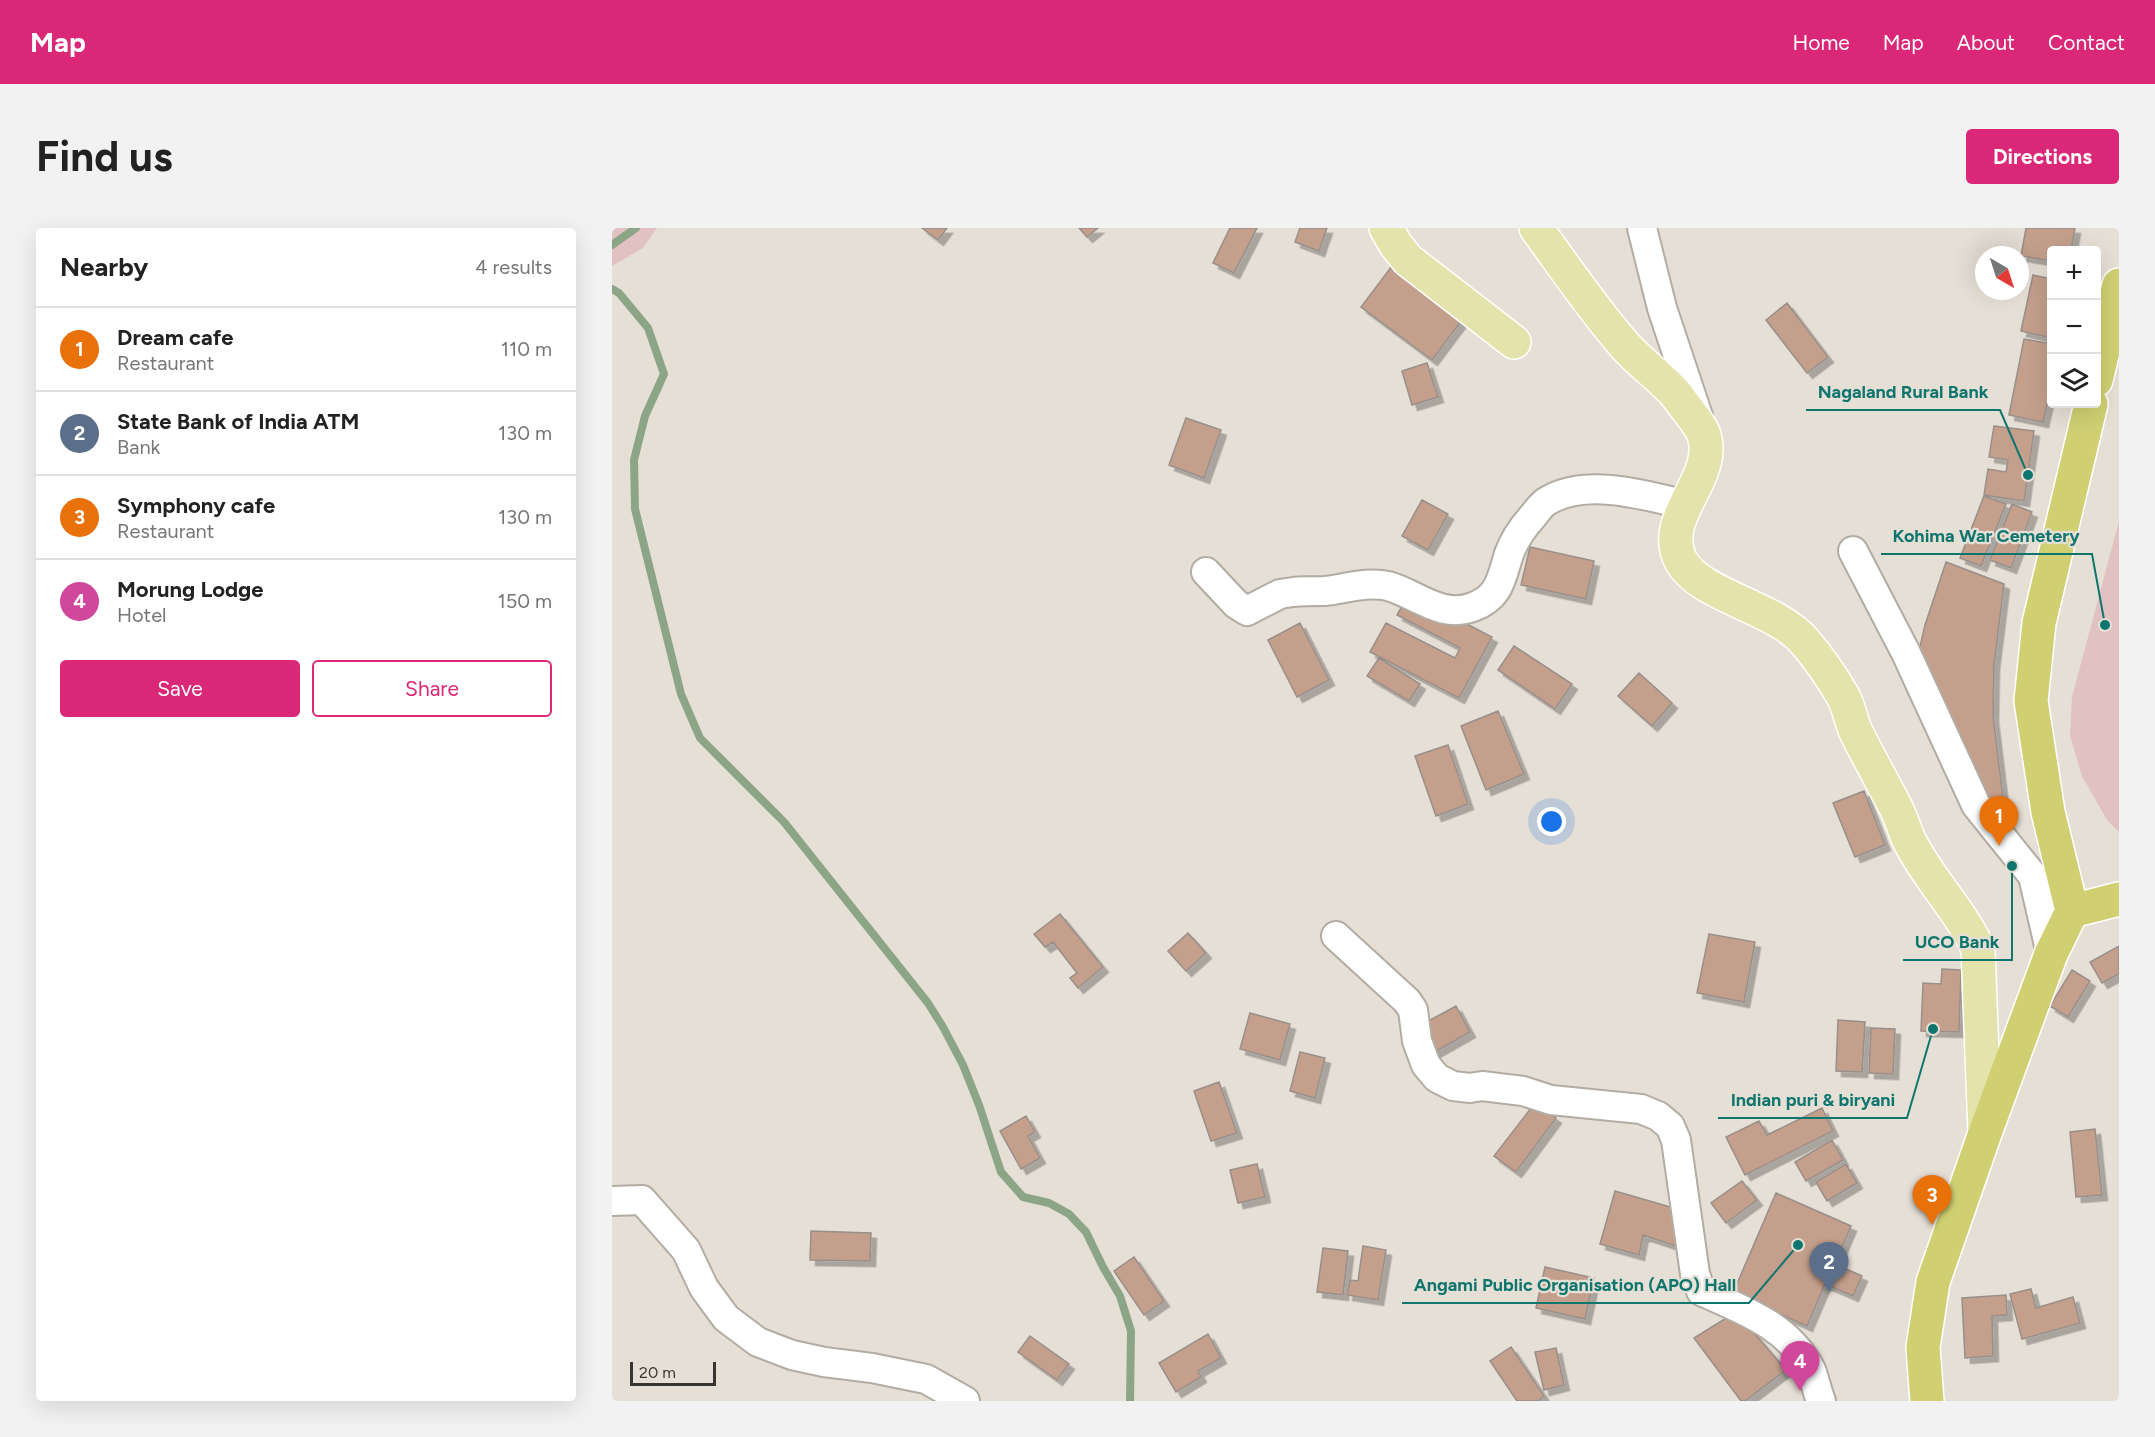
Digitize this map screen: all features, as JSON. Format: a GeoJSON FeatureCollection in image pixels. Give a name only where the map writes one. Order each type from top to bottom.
{"type":"FeatureCollection","features":[{"type":"Feature","properties":{"kind":"highway"},"geometry":{"type":"LineString","coordinates":[[2101,363],[2119,285]]}},
{"type":"Feature","properties":{"kind":"highway"},"geometry":{"type":"LineString","coordinates":[[1927,1401],[1923,1347],[1933,1282],[2051,954],[2072,911],[2048,812],[2031,701],[2039,623],[2090,408]]}},
{"type":"Feature","properties":{"kind":"highway"},"geometry":{"type":"LineString","coordinates":[[2072,911],[2119,899]]}},
{"type":"Feature","properties":{"kind":"main road"},"geometry":{"type":"LineString","coordinates":[[1386,228],[1396,246],[1408,260],[1514,342]]}},
{"type":"Feature","properties":{"kind":"main road"},"geometry":{"type":"LineString","coordinates":[[1536,228],[1621,342],[1673,391],[1704,434],[1706,447],[1703,465],[1681,514],[1677,533],[1680,559],[1698,578],[1726,595],[1788,625],[1805,642],[1844,699],[1854,728],[1898,811],[1909,838],[1929,872],[1970,930],[1978,949],[1985,1133]]}},
{"type":"Feature","properties":{"kind":"street"},"geometry":{"type":"LineString","coordinates":[[1642,228],[1662,308],[1704,434]]}},
{"type":"Feature","properties":{"kind":"street"},"geometry":{"type":"LineString","coordinates":[[1206,572],[1236,604],[1247,611],[1280,594],[1385,585],[1410,594],[1435,608],[1454,611],[1473,607],[1491,597],[1499,587],[1512,545],[1526,523],[1546,501],[1554,497],[1568,491],[1596,489],[1646,495],[1686,505]]}},
{"type":"Feature","properties":{"kind":"street"},"geometry":{"type":"LineString","coordinates":[[1853,551],[1906,653],[1976,805],[2033,876],[2051,954]]}},
{"type":"Feature","properties":{"kind":"street"},"geometry":{"type":"LineString","coordinates":[[1336,936],[1407,1001],[1413,1010],[1417,1041],[1426,1065],[1437,1078],[1453,1086],[1470,1088],[1482,1086],[1523,1091],[1551,1100],[1641,1109],[1658,1116],[1670,1126],[1676,1140],[1695,1274],[1701,1291],[1767,1322],[1794,1345],[1812,1372],[1821,1401]]}},
{"type":"Feature","properties":{"kind":"street"},"geometry":{"type":"LineString","coordinates":[[612,1201],[642,1200],[686,1250],[704,1288],[726,1318],[758,1342],[792,1355],[926,1379],[965,1401]]}},
{"type":"Feature","properties":{"kind":"shaded area"},"geometry":{"type":"Polygon","coordinates":[[[612,228],[657,228],[643,248],[612,266],[612,228]]]}},
{"type":"Feature","properties":{"kind":"shaded area"},"geometry":{"type":"Polygon","coordinates":[[[2119,521],[2119,832],[2107,820],[2082,776],[2070,736],[2072,697],[2119,521]]]}},
{"type":"Feature","properties":{"kind":"building"},"geometry":{"type":"Polygon","coordinates":[[[922,228],[947,228],[938,240],[922,228]]]}},
{"type":"Feature","properties":{"kind":"building"},"geometry":{"type":"Polygon","coordinates":[[[1079,228],[1098,228],[1087,237],[1079,228]]]}},
{"type":"Feature","properties":{"kind":"building"},"geometry":{"type":"Polygon","coordinates":[[[1230,228],[1257,228],[1234,273],[1213,263],[1230,228]]]}},
{"type":"Feature","properties":{"kind":"building"},"geometry":{"type":"Polygon","coordinates":[[[1300,228],[1327,228],[1319,251],[1295,242],[1300,228]]]}},
{"type":"Feature","properties":{"kind":"building"},"geometry":{"type":"Polygon","coordinates":[[[2026,228],[2075,228],[2072,246],[2047,246],[2047,260],[2029,257],[2029,246],[2023,246],[2026,228]]]}},
{"type":"Feature","properties":{"kind":"building"},"geometry":{"type":"Polygon","coordinates":[[[1392,266],[1462,320],[1432,360],[1361,307],[1392,266]]]}},
{"type":"Feature","properties":{"kind":"building"},"geometry":{"type":"Polygon","coordinates":[[[2033,275],[2047,278],[2047,337],[2021,331],[2033,275]]]}},
{"type":"Feature","properties":{"kind":"building"},"geometry":{"type":"Polygon","coordinates":[[[1787,303],[1828,357],[1807,373],[1766,320],[1787,303]]]}},
{"type":"Feature","properties":{"kind":"building"},"geometry":{"type":"Polygon","coordinates":[[[2024,339],[2047,343],[2047,405],[2043,422],[2009,415],[2024,339]]]}},
{"type":"Feature","properties":{"kind":"building"},"geometry":{"type":"Polygon","coordinates":[[[1427,363],[1438,397],[1412,405],[1402,371],[1427,363]]]}},
{"type":"Feature","properties":{"kind":"building"},"geometry":{"type":"Polygon","coordinates":[[[1186,418],[1221,430],[1204,478],[1169,465],[1186,418]]]}},
{"type":"Feature","properties":{"kind":"building"},"geometry":{"type":"Polygon","coordinates":[[[1994,426],[2034,431],[2024,501],[1984,495],[1988,469],[2006,472],[2008,460],[1989,457],[1994,426]]]}},
{"type":"Feature","properties":{"kind":"building"},"geometry":{"type":"Polygon","coordinates":[[[1984,496],[2006,504],[1981,566],[1960,558],[1984,496]]]}},
{"type":"Feature","properties":{"kind":"building"},"geometry":{"type":"Polygon","coordinates":[[[1422,500],[1448,514],[1428,550],[1402,536],[1422,500]]]}},
{"type":"Feature","properties":{"kind":"building"},"geometry":{"type":"Polygon","coordinates":[[[2012,504],[2032,512],[2011,568],[1990,560],[2012,504]]]}},
{"type":"Feature","properties":{"kind":"building"},"geometry":{"type":"Polygon","coordinates":[[[1530,547],[1594,561],[1586,599],[1521,585],[1530,547]]]}},
{"type":"Feature","properties":{"kind":"building"},"geometry":{"type":"Polygon","coordinates":[[[1946,562],[2004,584],[1994,665],[1993,716],[2003,798],[1982,807],[1919,651],[1925,625],[1946,562]]]}},
{"type":"Feature","properties":{"kind":"building"},"geometry":{"type":"Polygon","coordinates":[[[1409,594],[1492,637],[1459,698],[1370,652],[1386,623],[1455,658],[1460,648],[1397,615],[1409,594]]]}},
{"type":"Feature","properties":{"kind":"building"},"geometry":{"type":"Polygon","coordinates":[[[1300,623],[1329,680],[1297,697],[1268,640],[1300,623]]]}},
{"type":"Feature","properties":{"kind":"building"},"geometry":{"type":"Polygon","coordinates":[[[1514,646],[1572,684],[1555,709],[1498,670],[1514,646]]]}},
{"type":"Feature","properties":{"kind":"building"},"geometry":{"type":"Polygon","coordinates":[[[1379,658],[1420,684],[1409,701],[1367,676],[1379,658]]]}},
{"type":"Feature","properties":{"kind":"building"},"geometry":{"type":"Polygon","coordinates":[[[1639,673],[1672,703],[1652,726],[1618,696],[1639,673]]]}},
{"type":"Feature","properties":{"kind":"building"},"geometry":{"type":"Polygon","coordinates":[[[1498,711],[1524,774],[1486,790],[1461,726],[1498,711]]]}},
{"type":"Feature","properties":{"kind":"building"},"geometry":{"type":"Polygon","coordinates":[[[1448,745],[1468,804],[1436,816],[1415,756],[1448,745]]]}},
{"type":"Feature","properties":{"kind":"building"},"geometry":{"type":"Polygon","coordinates":[[[1864,791],[1885,845],[1855,857],[1833,803],[1864,791]]]}},
{"type":"Feature","properties":{"kind":"building"},"geometry":{"type":"Polygon","coordinates":[[[1060,914],[1103,967],[1078,988],[1070,978],[1077,973],[1053,942],[1045,947],[1034,934],[1060,914]]]}},
{"type":"Feature","properties":{"kind":"building"},"geometry":{"type":"Polygon","coordinates":[[[1188,933],[1206,953],[1186,971],[1168,951],[1188,933]]]}},
{"type":"Feature","properties":{"kind":"building"},"geometry":{"type":"Polygon","coordinates":[[[1709,934],[1755,942],[1744,1002],[1697,993],[1709,934]]]}},
{"type":"Feature","properties":{"kind":"building"},"geometry":{"type":"Polygon","coordinates":[[[2119,946],[2119,974],[2102,983],[2090,962],[2119,946]]]}},
{"type":"Feature","properties":{"kind":"building"},"geometry":{"type":"Polygon","coordinates":[[[1942,969],[1961,970],[1959,1032],[1921,1031],[1923,983],[1941,984],[1942,969]]]}},
{"type":"Feature","properties":{"kind":"building"},"geometry":{"type":"Polygon","coordinates":[[[2072,970],[2090,981],[2068,1017],[2050,1006],[2072,970]]]}},
{"type":"Feature","properties":{"kind":"building"},"geometry":{"type":"Polygon","coordinates":[[[1456,1006],[1470,1032],[1433,1053],[1419,1026],[1456,1006]]]}},
{"type":"Feature","properties":{"kind":"building"},"geometry":{"type":"Polygon","coordinates":[[[1250,1013],[1290,1024],[1280,1060],[1240,1049],[1250,1013]]]}},
{"type":"Feature","properties":{"kind":"building"},"geometry":{"type":"Polygon","coordinates":[[[1838,1020],[1865,1022],[1862,1072],[1836,1071],[1838,1020]]]}},
{"type":"Feature","properties":{"kind":"building"},"geometry":{"type":"Polygon","coordinates":[[[1871,1028],[1895,1029],[1893,1074],[1869,1073],[1871,1028]]]}},
{"type":"Feature","properties":{"kind":"building"},"geometry":{"type":"Polygon","coordinates":[[[1300,1052],[1325,1058],[1315,1098],[1290,1091],[1300,1052]]]}},
{"type":"Feature","properties":{"kind":"building"},"geometry":{"type":"Polygon","coordinates":[[[1219,1082],[1237,1133],[1211,1141],[1194,1091],[1219,1082]]]}},
{"type":"Feature","properties":{"kind":"building"},"geometry":{"type":"Polygon","coordinates":[[[1535,1103],[1556,1118],[1516,1172],[1494,1156],[1535,1103]]]}},
{"type":"Feature","properties":{"kind":"building"},"geometry":{"type":"Polygon","coordinates":[[[1822,1108],[1833,1131],[1745,1175],[1726,1137],[1759,1121],[1767,1135],[1822,1108]]]}},
{"type":"Feature","properties":{"kind":"building"},"geometry":{"type":"Polygon","coordinates":[[[1026,1116],[1035,1132],[1028,1136],[1040,1158],[1021,1169],[1000,1131],[1026,1116]]]}},
{"type":"Feature","properties":{"kind":"building"},"geometry":{"type":"Polygon","coordinates":[[[2095,1129],[2102,1195],[2076,1197],[2070,1132],[2095,1129]]]}},
{"type":"Feature","properties":{"kind":"building"},"geometry":{"type":"Polygon","coordinates":[[[1832,1140],[1843,1160],[1806,1181],[1795,1162],[1832,1140]]]}},
{"type":"Feature","properties":{"kind":"building"},"geometry":{"type":"Polygon","coordinates":[[[1257,1164],[1265,1197],[1238,1203],[1230,1170],[1257,1164]]]}},
{"type":"Feature","properties":{"kind":"building"},"geometry":{"type":"Polygon","coordinates":[[[1846,1164],[1857,1183],[1827,1201],[1816,1182],[1846,1164]]]}},
{"type":"Feature","properties":{"kind":"building"},"geometry":{"type":"Polygon","coordinates":[[[1742,1181],[1757,1200],[1726,1223],[1711,1203],[1742,1181]]]}},
{"type":"Feature","properties":{"kind":"building"},"geometry":{"type":"Polygon","coordinates":[[[1615,1191],[1674,1208],[1676,1246],[1643,1235],[1639,1255],[1600,1244],[1615,1191]]]}},
{"type":"Feature","properties":{"kind":"building"},"geometry":{"type":"Polygon","coordinates":[[[1776,1193],[1851,1226],[1835,1264],[1862,1276],[1853,1296],[1825,1284],[1807,1326],[1733,1293],[1776,1193]]]}},
{"type":"Feature","properties":{"kind":"building"},"geometry":{"type":"Polygon","coordinates":[[[811,1231],[871,1233],[870,1261],[810,1260],[811,1231]]]}},
{"type":"Feature","properties":{"kind":"building"},"geometry":{"type":"Polygon","coordinates":[[[1363,1246],[1386,1250],[1378,1300],[1347,1295],[1350,1280],[1358,1281],[1363,1246]]]}},
{"type":"Feature","properties":{"kind":"building"},"geometry":{"type":"Polygon","coordinates":[[[1323,1248],[1348,1251],[1343,1295],[1317,1292],[1323,1248]]]}},
{"type":"Feature","properties":{"kind":"building"},"geometry":{"type":"Polygon","coordinates":[[[1134,1257],[1164,1301],[1144,1315],[1114,1271],[1134,1257]]]}},
{"type":"Feature","properties":{"kind":"building"},"geometry":{"type":"Polygon","coordinates":[[[1545,1267],[1594,1278],[1585,1319],[1536,1308],[1545,1267]]]}},
{"type":"Feature","properties":{"kind":"building"},"geometry":{"type":"Polygon","coordinates":[[[2031,1289],[2036,1308],[2073,1297],[2080,1323],[2022,1339],[2010,1294],[2031,1289]]]}},
{"type":"Feature","properties":{"kind":"building"},"geometry":{"type":"Polygon","coordinates":[[[2006,1295],[2007,1315],[1992,1316],[1993,1356],[1965,1358],[1962,1298],[2006,1295]]]}},
{"type":"Feature","properties":{"kind":"building"},"geometry":{"type":"Polygon","coordinates":[[[1736,1312],[1786,1370],[1745,1401],[1741,1401],[1694,1338],[1736,1312]]]}},
{"type":"Feature","properties":{"kind":"building"},"geometry":{"type":"Polygon","coordinates":[[[1208,1334],[1221,1358],[1198,1371],[1201,1377],[1176,1392],[1159,1363],[1208,1334]]]}},
{"type":"Feature","properties":{"kind":"building"},"geometry":{"type":"Polygon","coordinates":[[[1030,1336],[1069,1364],[1057,1380],[1018,1352],[1030,1336]]]}},
{"type":"Feature","properties":{"kind":"building"},"geometry":{"type":"Polygon","coordinates":[[[1511,1347],[1544,1396],[1538,1401],[1517,1401],[1490,1361],[1511,1347]]]}},
{"type":"Feature","properties":{"kind":"building"},"geometry":{"type":"Polygon","coordinates":[[[1556,1348],[1564,1385],[1544,1390],[1535,1352],[1556,1348]]]}},
{"type":"Feature","properties":{"kind":"waterway"},"geometry":{"type":"LineString","coordinates":[[612,245],[636,228]]}},
{"type":"Feature","properties":{"kind":"waterway"},"geometry":{"type":"LineString","coordinates":[[612,289],[619,293],[648,328],[664,374],[645,416],[634,460],[635,509],[681,694],[700,738],[784,822],[928,1003],[963,1065],[1001,1172],[1023,1197],[1049,1203],[1069,1214],[1086,1232],[1120,1296],[1131,1331],[1130,1401]]}},
{"type":"Feature","properties":{"kind":"place","name":"Nagaland Rural Bank"},"geometry":{"type":"Point","coordinates":[2028,475]}},
{"type":"Feature","properties":{"kind":"place","name":"Kohima War Cemetery"},"geometry":{"type":"Point","coordinates":[2105,625]}},
{"type":"Feature","properties":{"kind":"place","name":"Dream cafe"},"geometry":{"type":"Point","coordinates":[1999,846]}},
{"type":"Feature","properties":{"kind":"place","name":"UCO Bank"},"geometry":{"type":"Point","coordinates":[2012,866]}},
{"type":"Feature","properties":{"kind":"place","name":"Indian puri & biryani"},"geometry":{"type":"Point","coordinates":[1933,1029]}},
{"type":"Feature","properties":{"kind":"place","name":"Symphony cafe"},"geometry":{"type":"Point","coordinates":[1932,1225]}},
{"type":"Feature","properties":{"kind":"place","name":"Angami Public Organisation (APO) Hall"},"geometry":{"type":"Point","coordinates":[1798,1245]}},
{"type":"Feature","properties":{"kind":"place","name":"State Bank of India ATM"},"geometry":{"type":"Point","coordinates":[1829,1292]}},
{"type":"Feature","properties":{"kind":"place","name":"Morung Lodge"},"geometry":{"type":"Point","coordinates":[1800,1391]}}]}
